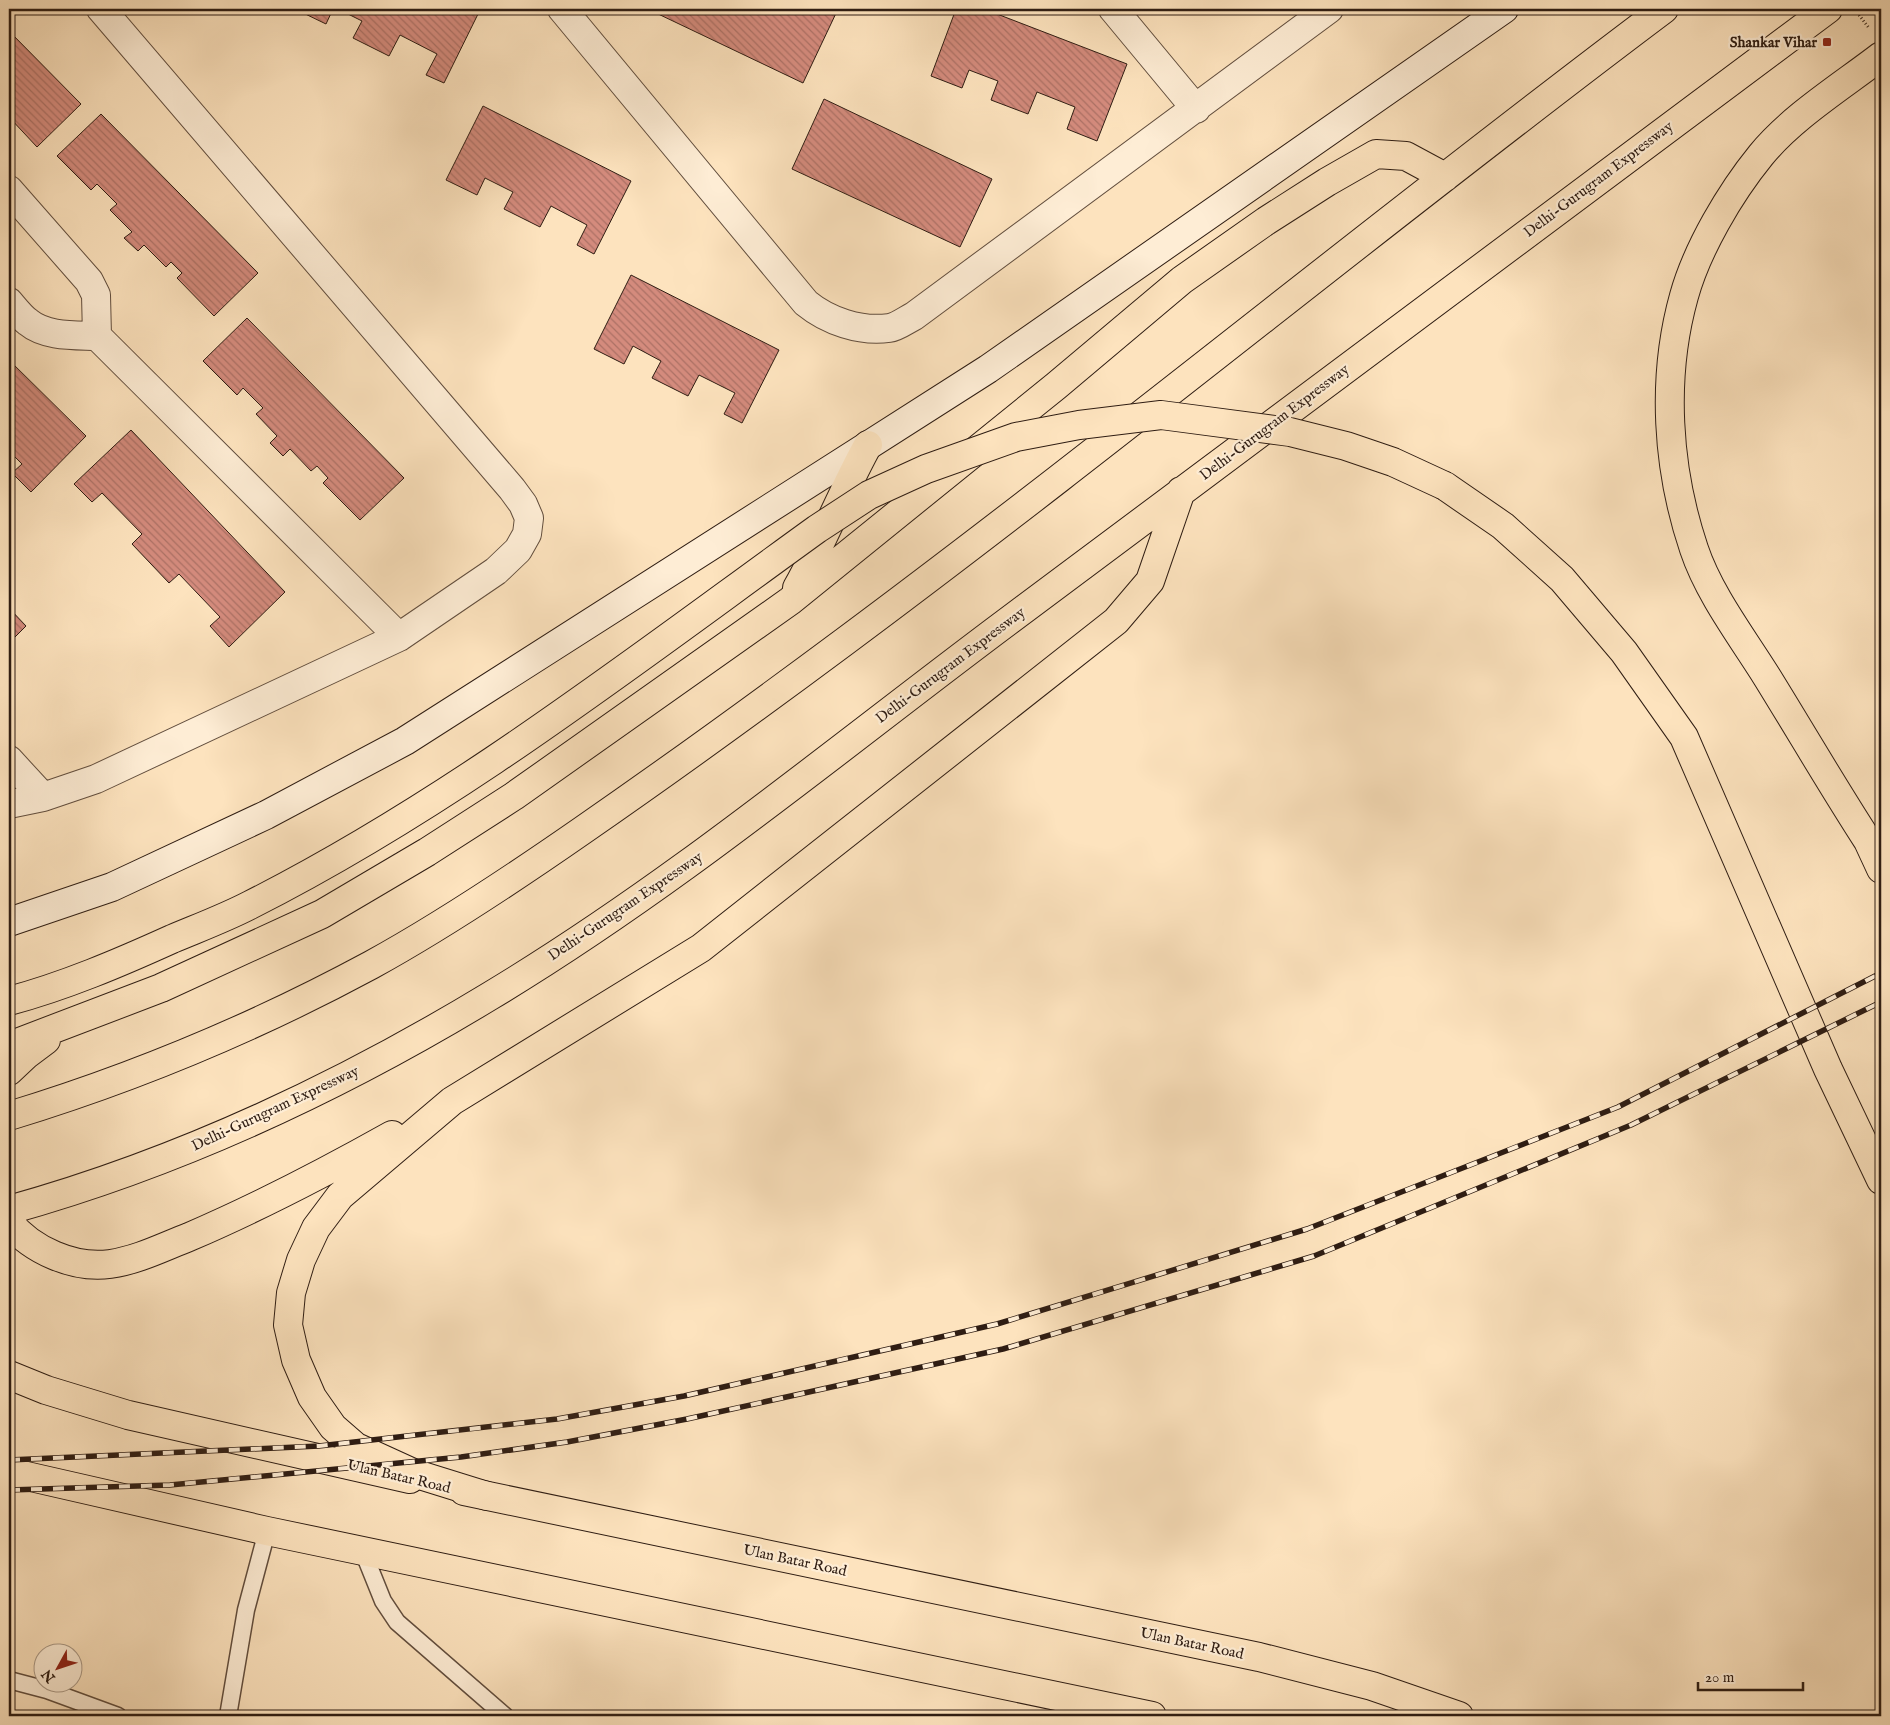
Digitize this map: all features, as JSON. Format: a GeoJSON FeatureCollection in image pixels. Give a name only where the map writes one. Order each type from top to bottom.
{"type":"FeatureCollection","features":[{"type":"Feature","properties":{"kind":"main road"},"geometry":{"type":"LineString","coordinates":[[9,1116],[67,1098],[178,1055],[284,1010],[374,964],[492,894],[736,722],[939,572],[1445,177],[1664,9]]}},
{"type":"Feature","properties":{"kind":"main road","name":"Delhi-Gurugram Expressway"},"geometry":{"type":"LineString","coordinates":[[9,1210],[53,1198],[155,1162],[257,1120],[371,1064],[491,996],[590,932],[713,845],[1181,491],[1828,9]]}},
{"type":"Feature","properties":{"kind":"main road"},"geometry":{"type":"LineString","coordinates":[[1881,56],[1791,126],[1761,155],[1731,199],[1704,246],[1684,295],[1670,383],[1671,438],[1677,486],[1695,551],[1726,614],[1868,841],[1881,869]]}},
{"type":"Feature","properties":{"kind":"main road"},"geometry":{"type":"LineString","coordinates":[[9,1046],[161,988],[322,914],[514,796],[790,600],[1056,386],[1182,280],[1266,221],[1376,154],[1406,156],[1445,177]]}},
{"type":"Feature","properties":{"kind":"main road"},"geometry":{"type":"LineString","coordinates":[[9,1001],[43,992],[132,957],[249,905],[360,844],[453,787],[817,529],[869,495],[926,469],[1016,437],[1079,425],[1161,415],[1290,432],[1346,446],[1393,462],[1445,486],[1503,526],[1562,579],[1624,652],[1684,737],[1828,1069],[1881,1180]]}},
{"type":"Feature","properties":{"kind":"main road"},"geometry":{"type":"LineString","coordinates":[[790,600],[816,554],[847,484],[868,445]]}},
{"type":"Feature","properties":{"kind":"main road"},"geometry":{"type":"LineString","coordinates":[[9,1222],[40,1249],[77,1264],[109,1264],[140,1257],[216,1225],[313,1179],[452,1101],[702,948],[1116,622],[1150,581],[1181,491]]}},
{"type":"Feature","properties":{"kind":"main road"},"geometry":{"type":"LineString","coordinates":[[9,1071],[26,1055],[72,1022]]}},
{"type":"Feature","properties":{"kind":"main road"},"geometry":{"type":"LineString","coordinates":[[452,1101],[340,1196],[316,1228],[301,1260],[291,1293],[288,1325],[296,1360],[312,1397],[333,1426],[350,1442],[356,1447],[412,1472],[487,1496]]}},
{"type":"Feature","properties":{"kind":"main road","name":"Ulan Batar Road"},"geometry":{"type":"LineString","coordinates":[[9,1375],[46,1390],[128,1415],[487,1496],[1259,1657],[1372,1686],[1459,1716]]}},
{"type":"Feature","properties":{"kind":"main road"},"geometry":{"type":"LineString","coordinates":[[9,1460],[91,1490]]}},
{"type":"Feature","properties":{"kind":"main road"},"geometry":{"type":"LineString","coordinates":[[9,1472],[267,1531],[362,1549],[1152,1716]]}},
{"type":"Feature","properties":{"kind":"street"},"geometry":{"type":"LineString","coordinates":[[9,804],[43,797],[96,779],[399,637],[496,571],[518,550],[527,534],[529,518],[523,504],[101,9]]}},
{"type":"Feature","properties":{"kind":"street"},"geometry":{"type":"LineString","coordinates":[[562,9],[806,303],[821,315],[838,322],[872,328],[890,328],[914,316],[1329,9]]}},
{"type":"Feature","properties":{"kind":"street"},"geometry":{"type":"LineString","coordinates":[[1113,9],[1196,109]]}},
{"type":"Feature","properties":{"kind":"street"},"geometry":{"type":"LineString","coordinates":[[9,922],[112,887],[266,815],[405,741],[988,368],[1504,9]]}},
{"type":"Feature","properties":{"kind":"street"},"geometry":{"type":"LineString","coordinates":[[9,190],[89,281],[96,295],[98,336]]}},
{"type":"Feature","properties":{"kind":"street"},"geometry":{"type":"LineString","coordinates":[[9,302],[28,323],[43,330],[98,336],[399,637]]}},
{"type":"Feature","properties":{"kind":"street"},"geometry":{"type":"LineString","coordinates":[[9,760],[43,797]]}},
{"type":"Feature","properties":{"kind":"lane"},"geometry":{"type":"LineString","coordinates":[[228,1716],[246,1610],[267,1531]]}},
{"type":"Feature","properties":{"kind":"lane"},"geometry":{"type":"LineString","coordinates":[[362,1549],[377,1587],[397,1622],[505,1716]]}},
{"type":"Feature","properties":{"kind":"lane"},"geometry":{"type":"LineString","coordinates":[[9,1680],[47,1690],[118,1716]]}},
{"type":"Feature","properties":{"kind":"building"},"geometry":{"type":"Polygon","coordinates":[[[295,9],[333,9],[326,24],[295,9]]]}},
{"type":"Feature","properties":{"kind":"building"},"geometry":{"type":"Polygon","coordinates":[[[338,9],[480,10],[444,83],[426,75],[437,54],[400,35],[389,56],[353,38],[362,21],[338,9]]]}},
{"type":"Feature","properties":{"kind":"building"},"geometry":{"type":"Polygon","coordinates":[[[655,9],[794,9],[800,11],[801,9],[838,9],[803,83],[654,12],[655,9]]]}},
{"type":"Feature","properties":{"kind":"building"},"geometry":{"type":"Polygon","coordinates":[[[956,9],[984,9],[1127,64],[1097,141],[1067,129],[1075,107],[1037,92],[1028,114],[991,100],[998,81],[969,70],[962,88],[931,76],[956,9]]]}},
{"type":"Feature","properties":{"kind":"building"},"geometry":{"type":"Polygon","coordinates":[[[9,31],[81,104],[37,147],[9,117],[9,31]]]}},
{"type":"Feature","properties":{"kind":"building"},"geometry":{"type":"Polygon","coordinates":[[[824,99],[992,179],[960,247],[792,169],[824,99]]]}},
{"type":"Feature","properties":{"kind":"building"},"geometry":{"type":"Polygon","coordinates":[[[483,106],[631,181],[594,254],[577,245],[587,225],[551,206],[540,227],[504,209],[513,192],[485,178],[477,195],[446,180],[483,106]]]}},
{"type":"Feature","properties":{"kind":"building"},"geometry":{"type":"Polygon","coordinates":[[[101,114],[258,273],[214,316],[177,278],[182,273],[171,262],[166,267],[144,245],[138,251],[124,238],[132,232],[110,210],[117,204],[97,184],[91,190],[57,156],[101,114]]]}},
{"type":"Feature","properties":{"kind":"building"},"geometry":{"type":"Polygon","coordinates":[[[631,275],[779,350],[742,423],[724,414],[735,393],[699,375],[688,396],[652,378],[661,361],[633,346],[624,364],[594,349],[631,275]]]}},
{"type":"Feature","properties":{"kind":"building"},"geometry":{"type":"Polygon","coordinates":[[[247,318],[404,478],[360,520],[323,483],[328,478],[317,466],[311,471],[290,449],[283,456],[270,443],[277,436],[256,414],[263,408],[243,388],[237,395],[203,361],[247,318]]]}},
{"type":"Feature","properties":{"kind":"building"},"geometry":{"type":"Polygon","coordinates":[[[9,360],[86,436],[31,492],[12,473],[22,464],[9,451],[9,360]]]}},
{"type":"Feature","properties":{"kind":"building"},"geometry":{"type":"Polygon","coordinates":[[[131,430],[285,592],[229,647],[210,626],[220,617],[179,574],[169,583],[132,544],[142,534],[102,493],[92,502],[74,484],[131,430]]]}},
{"type":"Feature","properties":{"kind":"building"},"geometry":{"type":"Polygon","coordinates":[[[9,608],[26,626],[9,643],[9,608]]]}},
{"type":"Feature","properties":{"kind":"railway"},"geometry":{"type":"LineString","coordinates":[[9,1460],[319,1446],[557,1419],[684,1396],[997,1324],[1307,1229],[1618,1107],[1881,973]]}},
{"type":"Feature","properties":{"kind":"railway"},"geometry":{"type":"LineString","coordinates":[[9,1490],[170,1485],[461,1457],[567,1442],[687,1419],[1003,1349],[1314,1256],[1631,1125],[1881,1002]]}},
{"type":"Feature","properties":{"kind":"place","name":"Shankar Vihar"},"geometry":{"type":"Point","coordinates":[1827,42]}}]}
